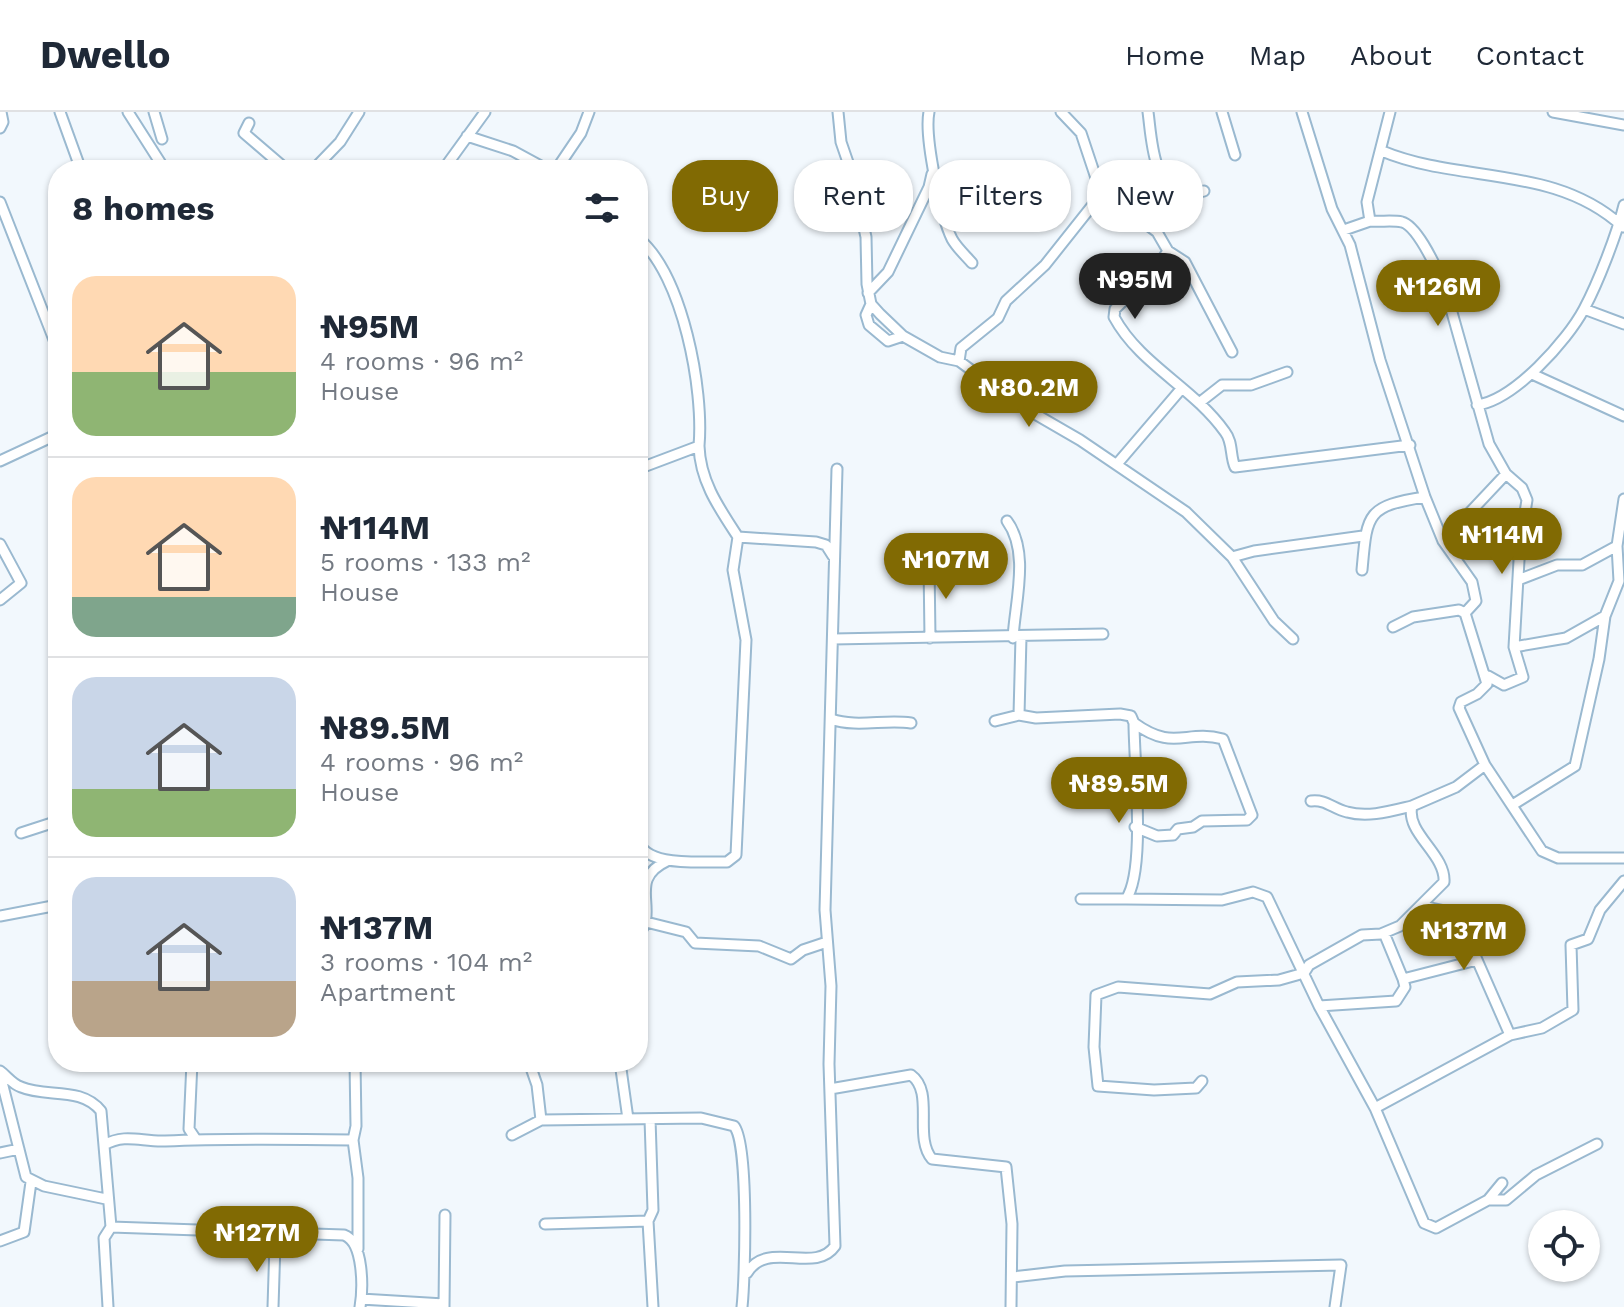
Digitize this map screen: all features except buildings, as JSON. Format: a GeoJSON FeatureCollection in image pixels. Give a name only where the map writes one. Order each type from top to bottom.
{"type":"FeatureCollection","features":[{"type":"Feature","properties":{"kind":"street"},"geometry":{"type":"LineString","coordinates":[[0,128],[3,122],[1,112]]}},
{"type":"Feature","properties":{"kind":"street"},"geometry":{"type":"LineString","coordinates":[[60,112],[77,160]]}},
{"type":"Feature","properties":{"kind":"street"},"geometry":{"type":"LineString","coordinates":[[128,112],[159,160]]}},
{"type":"Feature","properties":{"kind":"street"},"geometry":{"type":"LineString","coordinates":[[154,112],[162,139]]}},
{"type":"Feature","properties":{"kind":"street"},"geometry":{"type":"LineString","coordinates":[[450,160],[485,112]]}},
{"type":"Feature","properties":{"kind":"street"},"geometry":{"type":"LineString","coordinates":[[563,160],[581,133],[589,112]]}},
{"type":"Feature","properties":{"kind":"street"},"geometry":{"type":"LineString","coordinates":[[838,112],[841,142],[852,174],[864,194],[861,215],[871,304],[903,336],[946,358],[959,361],[1016,403],[1153,486],[1203,526],[1232,557],[1274,621],[1293,639]]}},
{"type":"Feature","properties":{"kind":"street"},"geometry":{"type":"LineString","coordinates":[[929,112],[927,130],[930,160]]}},
{"type":"Feature","properties":{"kind":"street"},"geometry":{"type":"LineString","coordinates":[[1061,112],[1081,133],[1090,160]]}},
{"type":"Feature","properties":{"kind":"street"},"geometry":{"type":"LineString","coordinates":[[1148,112],[1152,149],[1168,188],[1182,196],[1204,191]]}},
{"type":"Feature","properties":{"kind":"street"},"geometry":{"type":"LineString","coordinates":[[1222,112],[1235,155]]}},
{"type":"Feature","properties":{"kind":"street"},"geometry":{"type":"LineString","coordinates":[[1302,112],[1332,209],[1344,230],[1380,360],[1425,497],[1443,541],[1475,591],[1476,601],[1465,613]]}},
{"type":"Feature","properties":{"kind":"street"},"geometry":{"type":"LineString","coordinates":[[1370,221],[1367,202],[1390,112]]}},
{"type":"Feature","properties":{"kind":"street"},"geometry":{"type":"LineString","coordinates":[[1553,112],[1624,125]]}},
{"type":"Feature","properties":{"kind":"street"},"geometry":{"type":"LineString","coordinates":[[323,160],[340,142],[357,113]]}},
{"type":"Feature","properties":{"kind":"street"},"geometry":{"type":"LineString","coordinates":[[249,123],[244,133],[275,160]]}},
{"type":"Feature","properties":{"kind":"street"},"geometry":{"type":"LineString","coordinates":[[467,136],[513,151],[530,160]]}},
{"type":"Feature","properties":{"kind":"street"},"geometry":{"type":"LineString","coordinates":[[1382,151],[1440,167],[1554,186],[1622,226]]}},
{"type":"Feature","properties":{"kind":"street"},"geometry":{"type":"LineString","coordinates":[[868,293],[888,272],[929,187]]}},
{"type":"Feature","properties":{"kind":"street"},"geometry":{"type":"LineString","coordinates":[[0,202],[2,218],[48,319]]}},
{"type":"Feature","properties":{"kind":"street"},"geometry":{"type":"LineString","coordinates":[[1477,405],[1491,403],[1532,374],[1584,309],[1622,226],[1624,205]]}},
{"type":"Feature","properties":{"kind":"street"},"geometry":{"type":"LineString","coordinates":[[946,358],[998,318],[1006,301],[1045,265],[1062,239],[1082,222],[1087,213]]}},
{"type":"Feature","properties":{"kind":"street"},"geometry":{"type":"LineString","coordinates":[[1344,230],[1370,221],[1401,221],[1409,226],[1433,260],[1444,284],[1489,444],[1506,474],[1522,488],[1527,500],[1514,647],[1523,677],[1477,694],[1461,702],[1459,708],[1485,765],[1547,854],[1624,858]]}},
{"type":"Feature","properties":{"kind":"street"},"geometry":{"type":"LineString","coordinates":[[950,232],[972,263]]}},
{"type":"Feature","properties":{"kind":"street"},"geometry":{"type":"LineString","coordinates":[[1157,232],[1168,251],[1185,262],[1232,352]]}},
{"type":"Feature","properties":{"kind":"street"},"geometry":{"type":"LineString","coordinates":[[648,248],[658,259],[686,333],[700,410],[699,461],[709,489],[738,537],[733,570],[746,640],[736,855],[727,862],[667,861],[648,857]]}},
{"type":"Feature","properties":{"kind":"street"},"geometry":{"type":"LineString","coordinates":[[1168,251],[1154,271],[1115,309],[1114,317],[1143,358],[1164,370],[1228,436],[1235,467],[1410,445]]}},
{"type":"Feature","properties":{"kind":"street"},"geometry":{"type":"LineString","coordinates":[[871,304],[866,315],[877,334],[888,341],[903,336]]}},
{"type":"Feature","properties":{"kind":"street"},"geometry":{"type":"LineString","coordinates":[[1584,309],[1624,324]]}},
{"type":"Feature","properties":{"kind":"street"},"geometry":{"type":"LineString","coordinates":[[959,361],[961,348]]}},
{"type":"Feature","properties":{"kind":"street"},"geometry":{"type":"LineString","coordinates":[[1199,403],[1222,385],[1251,385],[1287,372]]}},
{"type":"Feature","properties":{"kind":"street"},"geometry":{"type":"LineString","coordinates":[[1532,374],[1624,416]]}},
{"type":"Feature","properties":{"kind":"street"},"geometry":{"type":"LineString","coordinates":[[1117,464],[1182,388]]}},
{"type":"Feature","properties":{"kind":"street"},"geometry":{"type":"LineString","coordinates":[[0,461],[48,439]]}},
{"type":"Feature","properties":{"kind":"street"},"geometry":{"type":"LineString","coordinates":[[648,465],[699,446]]}},
{"type":"Feature","properties":{"kind":"street"},"geometry":{"type":"LineString","coordinates":[[746,1248],[750,1256],[759,1259],[821,1255],[835,1246],[830,1089],[831,986],[827,942],[837,469]]}},
{"type":"Feature","properties":{"kind":"street"},"geometry":{"type":"LineString","coordinates":[[1443,541],[1506,474]]}},
{"type":"Feature","properties":{"kind":"street"},"geometry":{"type":"LineString","coordinates":[[1362,570],[1363,536],[1383,505],[1425,497]]}},
{"type":"Feature","properties":{"kind":"street"},"geometry":{"type":"LineString","coordinates":[[1514,804],[1575,766],[1599,659],[1605,616],[1619,581],[1617,546],[1624,499]]}},
{"type":"Feature","properties":{"kind":"street"},"geometry":{"type":"LineString","coordinates":[[1007,521],[1016,539],[1018,561],[1019,715]]}},
{"type":"Feature","properties":{"kind":"street"},"geometry":{"type":"LineString","coordinates":[[1232,557],[1254,551],[1363,536]]}},
{"type":"Feature","properties":{"kind":"street"},"geometry":{"type":"LineString","coordinates":[[738,537],[816,542],[826,545],[833,556]]}},
{"type":"Feature","properties":{"kind":"street"},"geometry":{"type":"LineString","coordinates":[[0,544],[21,583],[0,600]]}},
{"type":"Feature","properties":{"kind":"street"},"geometry":{"type":"LineString","coordinates":[[1518,580],[1557,565],[1582,565],[1617,546]]}},
{"type":"Feature","properties":{"kind":"street"},"geometry":{"type":"LineString","coordinates":[[929,564],[930,638]]}},
{"type":"Feature","properties":{"kind":"street"},"geometry":{"type":"LineString","coordinates":[[1393,627],[1413,617],[1459,610],[1465,613],[1476,655],[1488,676],[1504,685]]}},
{"type":"Feature","properties":{"kind":"street"},"geometry":{"type":"LineString","coordinates":[[1514,647],[1566,638],[1605,616]]}},
{"type":"Feature","properties":{"kind":"street"},"geometry":{"type":"LineString","coordinates":[[833,639],[1017,638],[1103,634]]}},
{"type":"Feature","properties":{"kind":"street"},"geometry":{"type":"LineString","coordinates":[[1477,694],[1486,686],[1488,676]]}},
{"type":"Feature","properties":{"kind":"street"},"geometry":{"type":"LineString","coordinates":[[995,721],[1019,715],[1036,718],[1131,716],[1134,723],[1135,827],[1139,846],[1133,889],[1126,899]]}},
{"type":"Feature","properties":{"kind":"street"},"geometry":{"type":"LineString","coordinates":[[831,719],[844,724],[890,720],[911,723]]}},
{"type":"Feature","properties":{"kind":"street"},"geometry":{"type":"LineString","coordinates":[[1134,723],[1152,736],[1171,741],[1212,736],[1223,739],[1252,815],[1247,820],[1202,821],[1193,827],[1178,829],[1173,835],[1157,836],[1135,827]]}},
{"type":"Feature","properties":{"kind":"street"},"geometry":{"type":"LineString","coordinates":[[1311,801],[1320,800],[1347,812],[1382,814],[1412,806],[1456,787],[1485,765]]}},
{"type":"Feature","properties":{"kind":"street"},"geometry":{"type":"LineString","coordinates":[[1202,1081],[1196,1088],[1177,1090],[1098,1086],[1094,1047],[1096,995],[1118,987],[1210,994],[1237,982],[1279,980],[1304,973],[1309,965],[1362,935],[1384,933],[1400,926],[1440,889],[1444,873],[1411,817],[1412,806]]}},
{"type":"Feature","properties":{"kind":"street"},"geometry":{"type":"LineString","coordinates":[[21,833],[48,824]]}},
{"type":"Feature","properties":{"kind":"street"},"geometry":{"type":"LineString","coordinates":[[648,874],[652,867],[667,861]]}},
{"type":"Feature","properties":{"kind":"street"},"geometry":{"type":"LineString","coordinates":[[1375,1108],[1510,1035],[1542,1028],[1573,1010],[1571,945],[1588,939],[1600,910],[1624,881]]}},
{"type":"Feature","properties":{"kind":"street"},"geometry":{"type":"LineString","coordinates":[[1081,899],[1222,900],[1258,892],[1271,901],[1319,1006],[1375,1108],[1424,1223],[1430,1229],[1488,1200],[1502,1183]]}},
{"type":"Feature","properties":{"kind":"street"},"geometry":{"type":"LineString","coordinates":[[1422,906],[1454,913],[1469,935],[1510,1035]]}},
{"type":"Feature","properties":{"kind":"street"},"geometry":{"type":"LineString","coordinates":[[0,916],[48,907]]}},
{"type":"Feature","properties":{"kind":"street"},"geometry":{"type":"LineString","coordinates":[[648,922],[686,932],[695,943],[759,946],[791,959],[803,950],[827,942]]}},
{"type":"Feature","properties":{"kind":"street"},"geometry":{"type":"LineString","coordinates":[[1319,1006],[1396,1001],[1405,987],[1384,933]]}},
{"type":"Feature","properties":{"kind":"street"},"geometry":{"type":"LineString","coordinates":[[1403,979],[1477,960]]}},
{"type":"Feature","properties":{"kind":"street"},"geometry":{"type":"LineString","coordinates":[[192,1072],[189,1129],[195,1138]]}},
{"type":"Feature","properties":{"kind":"street"},"geometry":{"type":"LineString","coordinates":[[355,1072],[356,1126],[353,1140],[358,1178],[360,1303],[444,1306],[445,1215]]}},
{"type":"Feature","properties":{"kind":"street"},"geometry":{"type":"LineString","coordinates":[[532,1072],[541,1120]]}},
{"type":"Feature","properties":{"kind":"street"},"geometry":{"type":"LineString","coordinates":[[621,1072],[628,1119]]}},
{"type":"Feature","properties":{"kind":"street"},"geometry":{"type":"LineString","coordinates":[[0,1073],[22,1088],[73,1095],[95,1104],[103,1117],[106,1199],[111,1227],[104,1238],[104,1304]]}},
{"type":"Feature","properties":{"kind":"street"},"geometry":{"type":"LineString","coordinates":[[0,1073],[26,1177],[31,1182],[106,1199]]}},
{"type":"Feature","properties":{"kind":"street"},"geometry":{"type":"LineString","coordinates":[[830,1089],[911,1075],[919,1083],[924,1140],[932,1159],[1006,1167],[1010,1179],[1011,1307]]}},
{"type":"Feature","properties":{"kind":"street"},"geometry":{"type":"LineString","coordinates":[[650,1119],[653,1210],[648,1221],[653,1307]]}},
{"type":"Feature","properties":{"kind":"street"},"geometry":{"type":"LineString","coordinates":[[512,1135],[541,1120],[719,1120],[738,1131],[747,1273],[742,1307]]}},
{"type":"Feature","properties":{"kind":"street"},"geometry":{"type":"LineString","coordinates":[[104,1145],[119,1137],[157,1141],[195,1138],[353,1140]]}},
{"type":"Feature","properties":{"kind":"street"},"geometry":{"type":"LineString","coordinates":[[1488,1200],[1506,1200],[1536,1175],[1597,1144]]}},
{"type":"Feature","properties":{"kind":"street"},"geometry":{"type":"LineString","coordinates":[[0,1153],[19,1149]]}},
{"type":"Feature","properties":{"kind":"street"},"geometry":{"type":"LineString","coordinates":[[0,1241],[24,1232],[31,1182]]}},
{"type":"Feature","properties":{"kind":"street"},"geometry":{"type":"LineString","coordinates":[[545,1224],[648,1221]]}},
{"type":"Feature","properties":{"kind":"street"},"geometry":{"type":"LineString","coordinates":[[111,1227],[344,1235],[351,1237],[358,1249]]}},
{"type":"Feature","properties":{"kind":"street"},"geometry":{"type":"LineString","coordinates":[[269,1232],[275,1243],[273,1307]]}},
{"type":"Feature","properties":{"kind":"street"},"geometry":{"type":"LineString","coordinates":[[747,1273],[759,1259]]}},
{"type":"Feature","properties":{"kind":"street"},"geometry":{"type":"LineString","coordinates":[[1013,1277],[1065,1271],[1341,1265],[1335,1307]]}}]}
